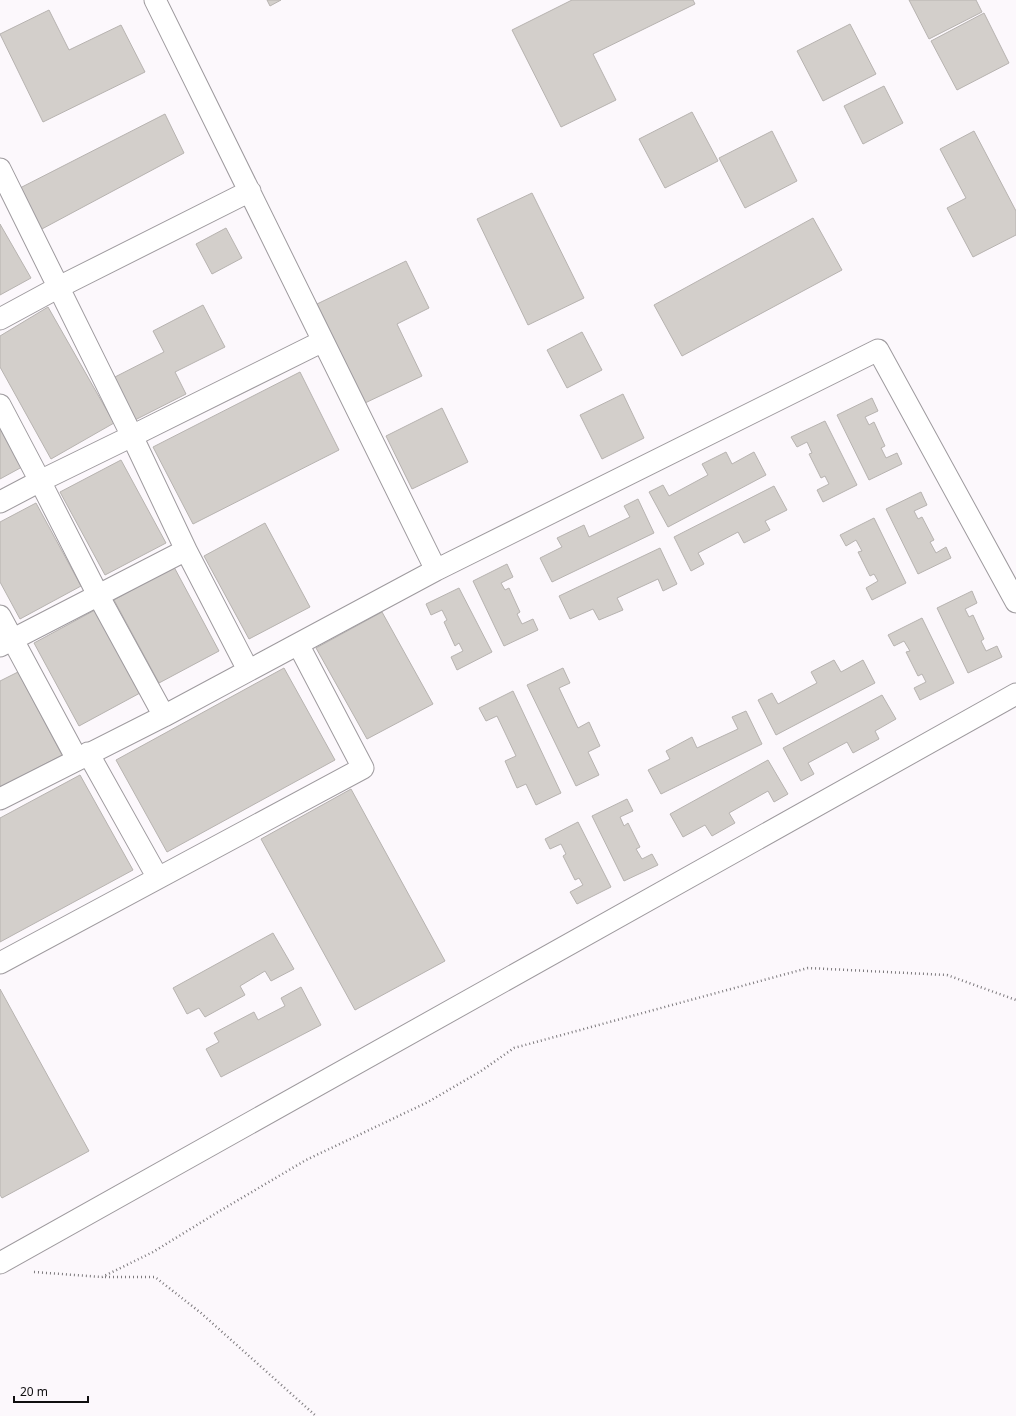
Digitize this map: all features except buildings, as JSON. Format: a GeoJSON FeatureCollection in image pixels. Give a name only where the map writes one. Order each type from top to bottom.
{"type":"FeatureCollection","features":[{"type":"Feature","properties":{"kind":"street"},"geometry":{"type":"LineString","coordinates":[[155,0],[436,570]]}},
{"type":"Feature","properties":{"kind":"street"},"geometry":{"type":"LineString","coordinates":[[0,169],[132,436],[186,550],[248,670]]}},
{"type":"Feature","properties":{"kind":"street"},"geometry":{"type":"LineString","coordinates":[[0,319],[58,287],[250,192]]}},
{"type":"Feature","properties":{"kind":"street"},"geometry":{"type":"LineString","coordinates":[[0,502],[40,480],[323,341]]}},
{"type":"Feature","properties":{"kind":"street"},"geometry":{"type":"LineString","coordinates":[[0,799],[164,716],[436,570],[878,350],[1016,602]]}},
{"type":"Feature","properties":{"kind":"street"},"geometry":{"type":"LineString","coordinates":[[0,405],[98,595],[164,716]]}},
{"type":"Feature","properties":{"kind":"street"},"geometry":{"type":"LineString","coordinates":[[6,643],[186,550]]}},
{"type":"Feature","properties":{"kind":"street"},"geometry":{"type":"LineString","coordinates":[[0,616],[6,643],[83,756],[158,878]]}},
{"type":"Feature","properties":{"kind":"street"},"geometry":{"type":"LineString","coordinates":[[0,963],[364,768],[298,644]]}},
{"type":"Feature","properties":{"kind":"street"},"geometry":{"type":"LineString","coordinates":[[0,1263],[1016,694]]}},
{"type":"Feature","properties":{"kind":"path"},"geometry":{"type":"LineString","coordinates":[[102,1277],[153,1252],[306,1160],[428,1102],[481,1071],[514,1048],[808,968],[948,975],[1016,1000]]}},
{"type":"Feature","properties":{"kind":"path"},"geometry":{"type":"LineString","coordinates":[[32,1272],[102,1277],[155,1277],[202,1313],[316,1416]]}}]}
